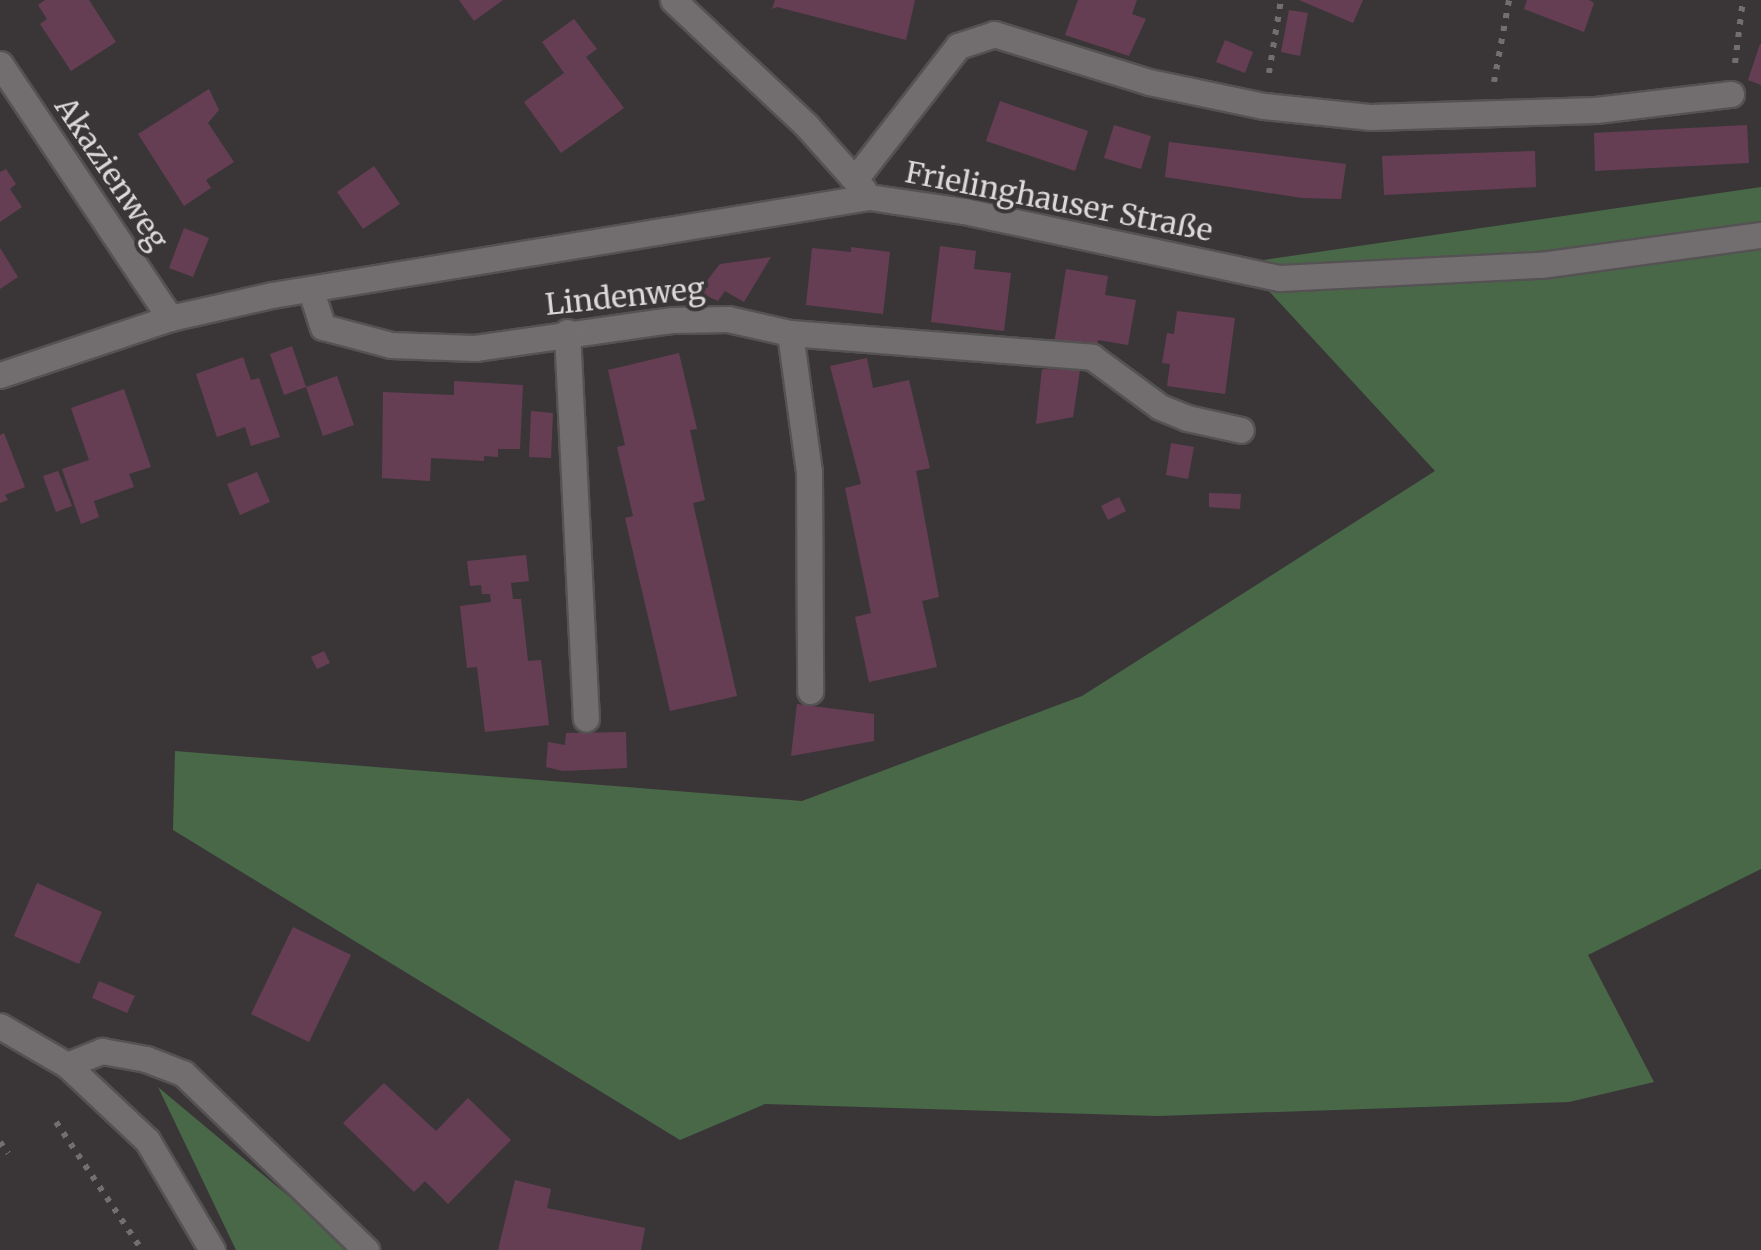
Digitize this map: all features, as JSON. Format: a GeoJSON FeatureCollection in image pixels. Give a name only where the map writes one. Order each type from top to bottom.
{"type":"FeatureCollection","features":[{"type":"Feature","properties":{"kind":"street"},"geometry":{"type":"LineString","coordinates":[[673,0],[806,124],[862,188],[958,46],[994,34],[1148,82],[1264,106],[1371,118],[1596,110],[1731,94]]}},
{"type":"Feature","properties":{"kind":"street","name":"Akazienweg"},"geometry":{"type":"LineString","coordinates":[[0,64],[170,318]]}},
{"type":"Feature","properties":{"kind":"street","name":"Frielinghauser Straße"},"geometry":{"type":"LineString","coordinates":[[0,375],[170,318],[862,188],[1280,278],[1541,265],[1761,235]]}},
{"type":"Feature","properties":{"kind":"street","name":"Lindenweg"},"geometry":{"type":"LineString","coordinates":[[311,291],[324,328],[391,345],[475,348],[567,332],[728,320],[790,333],[1092,356],[1160,407],[1187,418],[1241,430]]}},
{"type":"Feature","properties":{"kind":"street"},"geometry":{"type":"LineString","coordinates":[[567,332],[586,720]]}},
{"type":"Feature","properties":{"kind":"street"},"geometry":{"type":"LineString","coordinates":[[790,333],[809,472],[810,690]]}},
{"type":"Feature","properties":{"kind":"street"},"geometry":{"type":"LineString","coordinates":[[0,1026],[66,1065],[147,1140],[212,1250]]}},
{"type":"Feature","properties":{"kind":"street"},"geometry":{"type":"LineString","coordinates":[[66,1065],[102,1051],[146,1058],[183,1073],[366,1250]]}},
{"type":"Feature","properties":{"kind":"path"},"geometry":{"type":"LineString","coordinates":[[1264,106],[1281,0]]}},
{"type":"Feature","properties":{"kind":"path"},"geometry":{"type":"LineString","coordinates":[[1489,111],[1509,0]]}},
{"type":"Feature","properties":{"kind":"path"},"geometry":{"type":"LineString","coordinates":[[1731,94],[1744,0]]}},
{"type":"Feature","properties":{"kind":"path"},"geometry":{"type":"LineString","coordinates":[[56,1122],[142,1250]]}},
{"type":"Feature","properties":{"kind":"path"},"geometry":{"type":"LineString","coordinates":[[0,1142],[8,1153]]}},
{"type":"Feature","properties":{"kind":"green space"},"geometry":{"type":"Polygon","coordinates":[[[1761,187],[1761,869],[1588,955],[1654,1082],[1569,1102],[1158,1116],[765,1104],[680,1140],[173,830],[175,751],[802,801],[1082,696],[1435,471],[1243,263],[1761,187]]]}},
{"type":"Feature","properties":{"kind":"green space"},"geometry":{"type":"Polygon","coordinates":[[[158,1087],[353,1250],[236,1250],[158,1087]]]}},
{"type":"Feature","properties":{"kind":"building"},"geometry":{"type":"Polygon","coordinates":[[[45,0],[89,0],[116,42],[71,71],[40,24],[47,19],[38,5],[45,0]]]}},
{"type":"Feature","properties":{"kind":"building"},"geometry":{"type":"Polygon","coordinates":[[[459,0],[503,0],[474,21],[459,0]]]}},
{"type":"Feature","properties":{"kind":"building"},"geometry":{"type":"Polygon","coordinates":[[[775,0],[915,0],[906,40],[777,7],[772,9],[775,0]]]}},
{"type":"Feature","properties":{"kind":"building"},"geometry":{"type":"Polygon","coordinates":[[[1078,0],[1137,0],[1132,14],[1146,19],[1129,56],[1065,35],[1078,0]]]}},
{"type":"Feature","properties":{"kind":"building"},"geometry":{"type":"Polygon","coordinates":[[[1299,0],[1363,0],[1353,23],[1299,0]]]}},
{"type":"Feature","properties":{"kind":"building"},"geometry":{"type":"Polygon","coordinates":[[[1527,0],[1594,3],[1584,32],[1524,9],[1527,0]]]}},
{"type":"Feature","properties":{"kind":"building"},"geometry":{"type":"Polygon","coordinates":[[[1289,10],[1308,13],[1300,56],[1281,52],[1289,10]]]}},
{"type":"Feature","properties":{"kind":"building"},"geometry":{"type":"Polygon","coordinates":[[[574,19],[597,49],[586,57],[624,108],[561,153],[524,102],[564,73],[542,42],[574,19]]]}},
{"type":"Feature","properties":{"kind":"building"},"geometry":{"type":"Polygon","coordinates":[[[1225,40],[1253,52],[1245,73],[1216,62],[1225,40]]]}},
{"type":"Feature","properties":{"kind":"building"},"geometry":{"type":"Polygon","coordinates":[[[1761,44],[1761,85],[1748,80],[1761,44]]]}},
{"type":"Feature","properties":{"kind":"building"},"geometry":{"type":"Polygon","coordinates":[[[209,89],[219,110],[208,123],[234,162],[206,180],[211,188],[184,206],[138,134],[209,89]]]}},
{"type":"Feature","properties":{"kind":"building"},"geometry":{"type":"Polygon","coordinates":[[[1000,101],[1088,131],[1075,171],[986,141],[1000,101]]]}},
{"type":"Feature","properties":{"kind":"building"},"geometry":{"type":"Polygon","coordinates":[[[1114,125],[1151,136],[1141,169],[1104,158],[1114,125]]]}},
{"type":"Feature","properties":{"kind":"building"},"geometry":{"type":"Polygon","coordinates":[[[1747,125],[1749,163],[1595,171],[1594,133],[1747,125]]]}},
{"type":"Feature","properties":{"kind":"building"},"geometry":{"type":"Polygon","coordinates":[[[1169,142],[1346,164],[1341,199],[1302,198],[1165,177],[1169,142]]]}},
{"type":"Feature","properties":{"kind":"building"},"geometry":{"type":"Polygon","coordinates":[[[1535,151],[1536,187],[1384,195],[1382,156],[1535,151]]]}},
{"type":"Feature","properties":{"kind":"building"},"geometry":{"type":"Polygon","coordinates":[[[374,166],[400,204],[363,229],[337,192],[374,166]]]}},
{"type":"Feature","properties":{"kind":"building"},"geometry":{"type":"Polygon","coordinates":[[[6,169],[16,184],[10,189],[22,207],[0,222],[0,172],[6,169]]]}},
{"type":"Feature","properties":{"kind":"building"},"geometry":{"type":"Polygon","coordinates":[[[184,228],[209,238],[193,277],[169,268],[184,228]]]}},
{"type":"Feature","properties":{"kind":"building"},"geometry":{"type":"Polygon","coordinates":[[[940,246],[976,251],[974,269],[1011,273],[1004,331],[931,322],[940,246]]]}},
{"type":"Feature","properties":{"kind":"building"},"geometry":{"type":"Polygon","coordinates":[[[851,247],[890,252],[883,314],[806,305],[812,248],[851,252],[851,247]]]}},
{"type":"Feature","properties":{"kind":"building"},"geometry":{"type":"Polygon","coordinates":[[[0,248],[18,277],[0,289],[0,248]]]}},
{"type":"Feature","properties":{"kind":"building"},"geometry":{"type":"Polygon","coordinates":[[[771,257],[744,302],[725,291],[718,301],[698,292],[720,264],[771,257]]]}},
{"type":"Feature","properties":{"kind":"building"},"geometry":{"type":"Polygon","coordinates":[[[1066,269],[1108,276],[1105,295],[1136,300],[1128,345],[1098,340],[1096,351],[1054,344],[1066,269]]]}},
{"type":"Feature","properties":{"kind":"building"},"geometry":{"type":"Polygon","coordinates":[[[1177,311],[1235,318],[1225,394],[1167,386],[1170,364],[1162,363],[1167,333],[1174,334],[1177,311]]]}},
{"type":"Feature","properties":{"kind":"building"},"geometry":{"type":"Polygon","coordinates":[[[292,346],[306,387],[284,395],[270,354],[292,346]]]}},
{"type":"Feature","properties":{"kind":"building"},"geometry":{"type":"Polygon","coordinates":[[[679,353],[697,429],[690,430],[705,500],[693,503],[737,696],[670,711],[625,518],[633,516],[617,447],[625,445],[608,370],[679,353]]]}},
{"type":"Feature","properties":{"kind":"building"},"geometry":{"type":"Polygon","coordinates":[[[243,357],[251,380],[259,378],[280,437],[251,446],[245,427],[217,437],[196,374],[243,357]]]}},
{"type":"Feature","properties":{"kind":"building"},"geometry":{"type":"Polygon","coordinates":[[[867,358],[873,388],[909,380],[930,468],[916,471],[939,597],[922,601],[937,667],[869,682],[855,617],[871,613],[845,488],[861,484],[830,366],[867,358]]]}},
{"type":"Feature","properties":{"kind":"building"},"geometry":{"type":"Polygon","coordinates":[[[1042,369],[1080,370],[1073,417],[1036,424],[1042,369]]]}},
{"type":"Feature","properties":{"kind":"building"},"geometry":{"type":"Polygon","coordinates":[[[337,376],[354,425],[323,436],[306,387],[337,376]]]}},
{"type":"Feature","properties":{"kind":"building"},"geometry":{"type":"Polygon","coordinates":[[[454,381],[523,385],[520,449],[498,449],[498,457],[484,456],[484,461],[431,458],[430,481],[382,478],[383,392],[454,395],[454,381]]]}},
{"type":"Feature","properties":{"kind":"building"},"geometry":{"type":"Polygon","coordinates":[[[124,389],[151,467],[129,474],[134,487],[94,501],[99,517],[81,524],[62,469],[89,460],[71,408],[124,389]]]}},
{"type":"Feature","properties":{"kind":"building"},"geometry":{"type":"Polygon","coordinates":[[[531,411],[553,413],[551,458],[529,457],[531,411]]]}},
{"type":"Feature","properties":{"kind":"building"},"geometry":{"type":"Polygon","coordinates":[[[4,433],[25,487],[5,495],[8,500],[0,503],[0,435],[4,433]]]}},
{"type":"Feature","properties":{"kind":"building"},"geometry":{"type":"Polygon","coordinates":[[[1171,443],[1194,447],[1188,479],[1166,475],[1171,443]]]}},
{"type":"Feature","properties":{"kind":"building"},"geometry":{"type":"Polygon","coordinates":[[[58,471],[72,506],[56,512],[43,476],[58,471]]]}},
{"type":"Feature","properties":{"kind":"building"},"geometry":{"type":"Polygon","coordinates":[[[257,472],[270,502],[240,515],[227,484],[257,472]]]}},
{"type":"Feature","properties":{"kind":"building"},"geometry":{"type":"Polygon","coordinates":[[[1209,493],[1241,494],[1240,509],[1209,507],[1209,493]]]}},
{"type":"Feature","properties":{"kind":"building"},"geometry":{"type":"Polygon","coordinates":[[[1119,497],[1126,511],[1108,520],[1101,506],[1119,497]]]}},
{"type":"Feature","properties":{"kind":"building"},"geometry":{"type":"Polygon","coordinates":[[[526,555],[529,581],[511,583],[513,599],[521,599],[528,661],[541,660],[549,725],[485,732],[477,667],[467,668],[460,606],[491,602],[490,594],[482,594],[481,585],[470,586],[467,561],[526,555]]]}},
{"type":"Feature","properties":{"kind":"building"},"geometry":{"type":"Polygon","coordinates":[[[324,651],[330,663],[317,669],[311,657],[324,651]]]}},
{"type":"Feature","properties":{"kind":"building"},"geometry":{"type":"Polygon","coordinates":[[[797,704],[874,714],[874,741],[791,756],[797,704]]]}},
{"type":"Feature","properties":{"kind":"building"},"geometry":{"type":"Polygon","coordinates":[[[626,732],[627,768],[563,771],[546,767],[548,742],[565,745],[566,733],[626,732]]]}},
{"type":"Feature","properties":{"kind":"building"},"geometry":{"type":"Polygon","coordinates":[[[37,883],[102,912],[79,964],[14,936],[37,883]]]}},
{"type":"Feature","properties":{"kind":"building"},"geometry":{"type":"Polygon","coordinates":[[[293,927],[351,955],[309,1042],[251,1014],[293,927]]]}},
{"type":"Feature","properties":{"kind":"building"},"geometry":{"type":"Polygon","coordinates":[[[99,981],[135,996],[127,1013],[92,998],[99,981]]]}},
{"type":"Feature","properties":{"kind":"building"},"geometry":{"type":"Polygon","coordinates":[[[384,1083],[436,1131],[468,1098],[511,1140],[448,1204],[425,1181],[414,1192],[343,1123],[384,1083]]]}},
{"type":"Feature","properties":{"kind":"building"},"geometry":{"type":"Polygon","coordinates":[[[515,1180],[551,1189],[547,1208],[645,1228],[641,1250],[498,1250],[515,1180]]]}}]}
